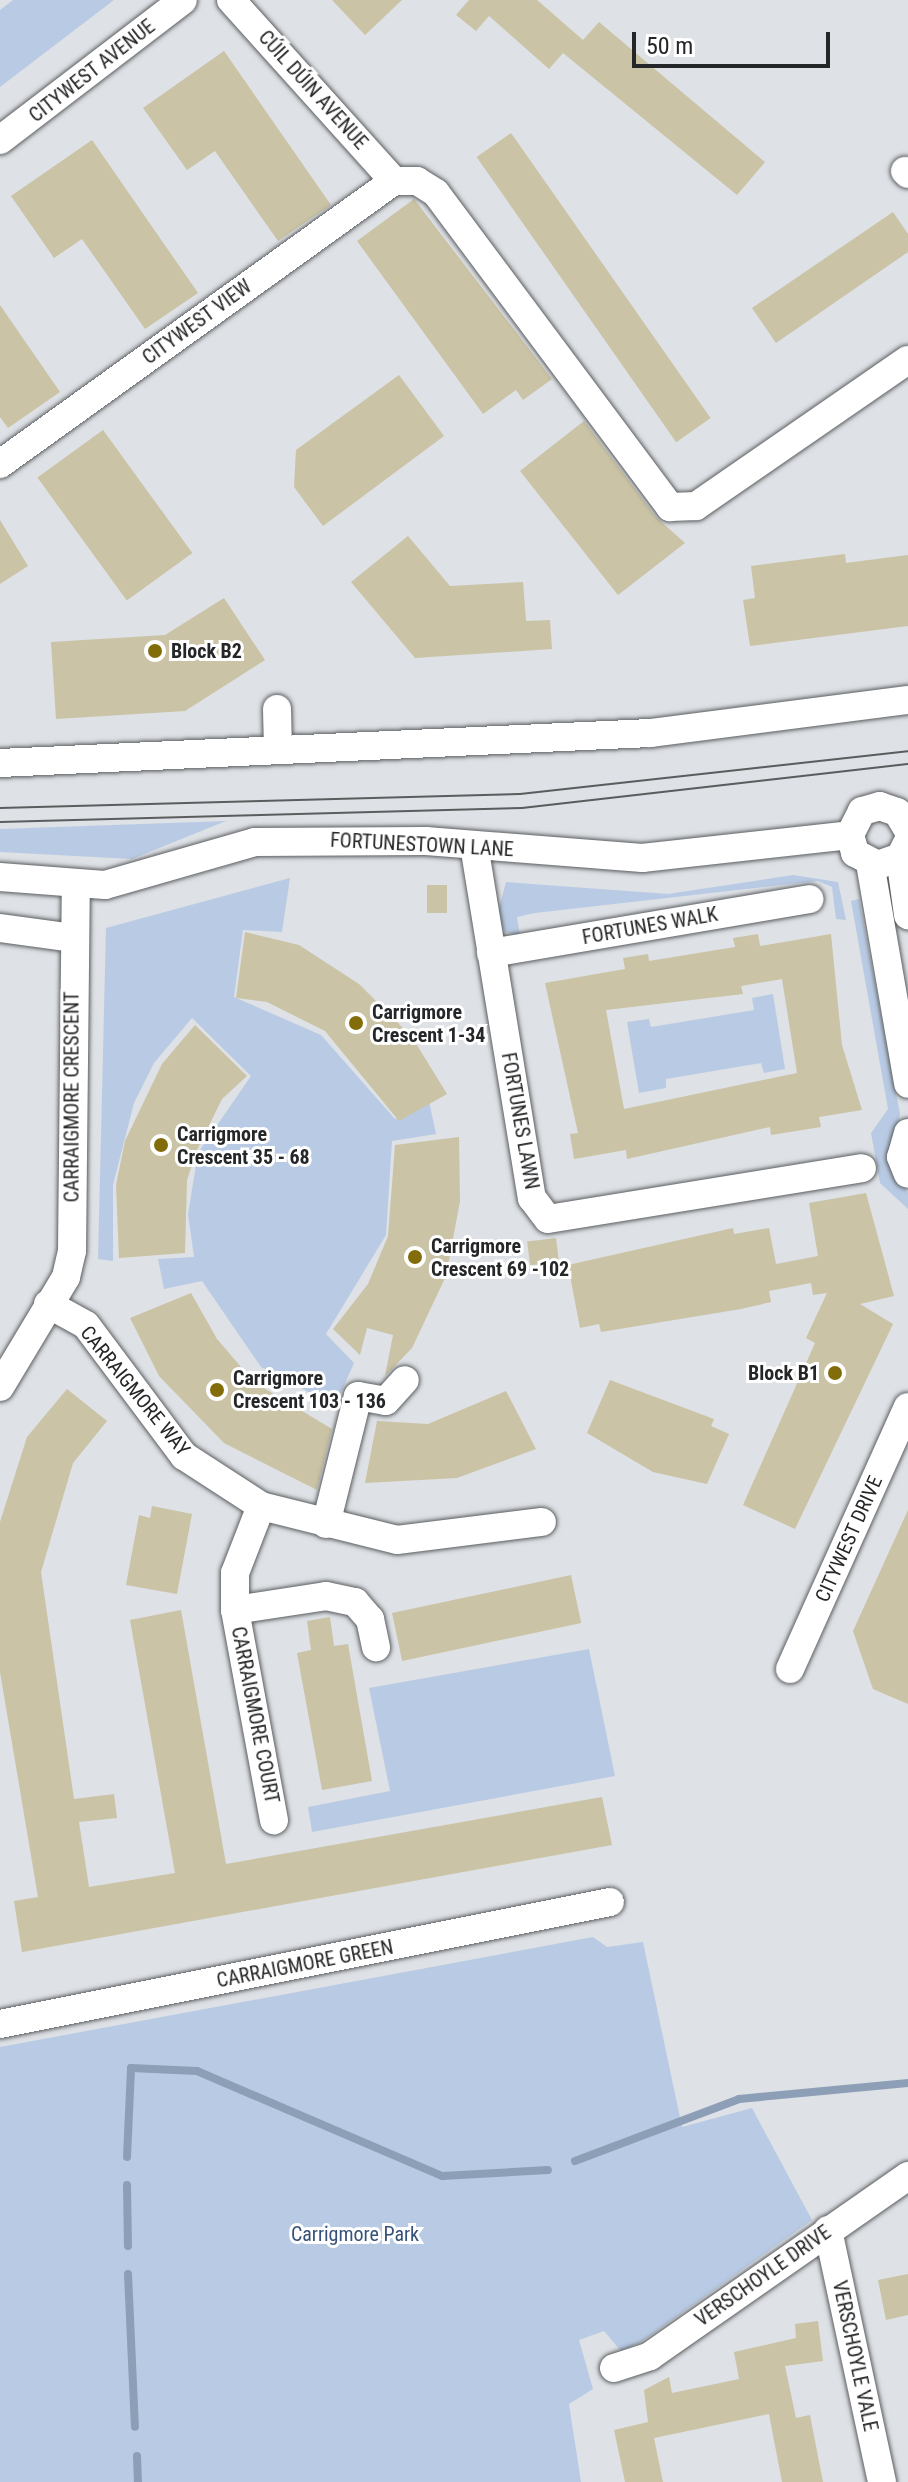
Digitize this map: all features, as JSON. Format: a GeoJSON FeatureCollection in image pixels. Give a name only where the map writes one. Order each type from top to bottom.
{"type":"FeatureCollection","features":[{"type":"Feature","properties":{"kind":"street","name":"CITYWEST AVENUE"},"geometry":{"type":"LineString","coordinates":[[0,140],[183,0]]}},
{"type":"Feature","properties":{"kind":"street","name":"CÚIL DÚIN AVENUE"},"geometry":{"type":"LineString","coordinates":[[231,0],[394,181]]}},
{"type":"Feature","properties":{"kind":"street"},"geometry":{"type":"LineString","coordinates":[[394,181],[417,181],[436,193],[670,507],[696,506],[908,360]]}},
{"type":"Feature","properties":{"kind":"street","name":"CITYWEST VIEW"},"geometry":{"type":"LineString","coordinates":[[0,464],[394,181]]}},
{"type":"Feature","properties":{"kind":"street"},"geometry":{"type":"LineString","coordinates":[[0,763],[650,733],[908,700]]}},
{"type":"Feature","properties":{"kind":"street"},"geometry":{"type":"LineString","coordinates":[[277,709],[278,750]]}},
{"type":"Feature","properties":{"kind":"street"},"geometry":{"type":"LineString","coordinates":[[908,915],[906,836],[889,808],[871,807],[855,818],[850,835],[855,853],[870,863],[908,1084]]}},
{"type":"Feature","properties":{"kind":"street","name":"FORTUNESTOWN LANE"},"geometry":{"type":"LineString","coordinates":[[0,877],[76,885],[161,874],[255,842],[474,845],[642,858],[850,835]]}},
{"type":"Feature","properties":{"kind":"street"},"geometry":{"type":"LineString","coordinates":[[870,863],[906,836]]}},
{"type":"Feature","properties":{"kind":"street","name":"FORTUNES LAWN"},"geometry":{"type":"LineString","coordinates":[[474,845],[532,1198],[548,1219],[862,1168]]}},
{"type":"Feature","properties":{"kind":"street","name":"CARRAIGMORE CRESCENT"},"geometry":{"type":"LineString","coordinates":[[0,1387],[48,1304],[72,1251],[73,938],[76,885]]}},
{"type":"Feature","properties":{"kind":"street","name":"FORTUNES WALK"},"geometry":{"type":"LineString","coordinates":[[491,953],[809,899]]}},
{"type":"Feature","properties":{"kind":"street"},"geometry":{"type":"LineString","coordinates":[[0,928],[73,938]]}},
{"type":"Feature","properties":{"kind":"street"},"geometry":{"type":"LineString","coordinates":[[908,1133],[901,1157],[908,1174]]}},
{"type":"Feature","properties":{"kind":"street","name":"CARRAIGMORE WAY"},"geometry":{"type":"LineString","coordinates":[[48,1304],[86,1325],[184,1456],[261,1506],[397,1540],[542,1522]]}},
{"type":"Feature","properties":{"kind":"street"},"geometry":{"type":"LineString","coordinates":[[326,1524],[358,1396],[386,1401],[405,1380]]}},
{"type":"Feature","properties":{"kind":"street","name":"CITYWEST DRIVE"},"geometry":{"type":"LineString","coordinates":[[790,1669],[908,1407]]}},
{"type":"Feature","properties":{"kind":"street","name":"CARRAIGMORE COURT"},"geometry":{"type":"LineString","coordinates":[[261,1506],[235,1573],[235,1610],[274,1820]]}},
{"type":"Feature","properties":{"kind":"street","name":"CARRAIGMORE COURT"},"geometry":{"type":"LineString","coordinates":[[235,1610],[326,1596],[355,1602],[370,1619],[376,1647]]}},
{"type":"Feature","properties":{"kind":"street","name":"CARRAIGMORE GREEN"},"geometry":{"type":"LineString","coordinates":[[0,2024],[610,1902]]}},
{"type":"Feature","properties":{"kind":"street","name":"VERSCHOYLE DRIVE"},"geometry":{"type":"LineString","coordinates":[[614,2368],[650,2356],[908,2176]]}},
{"type":"Feature","properties":{"kind":"street","name":"VERSCHOYLE VALE"},"geometry":{"type":"LineString","coordinates":[[828,2230],[882,2482]]}},
{"type":"Feature","properties":{"kind":"green space"},"geometry":{"type":"Polygon","coordinates":[[[13,0],[114,0],[0,87],[0,10],[13,0]]]}},
{"type":"Feature","properties":{"kind":"green space"},"geometry":{"type":"Polygon","coordinates":[[[226,821],[132,859],[0,852],[0,829],[226,821]]]}},
{"type":"Feature","properties":{"kind":"green space"},"geometry":{"type":"Polygon","coordinates":[[[793,875],[838,882],[846,920],[836,919],[832,887],[818,881],[535,913],[517,917],[520,936],[505,932],[497,916],[506,882],[668,894],[793,875]]]}},
{"type":"Feature","properties":{"kind":"green space"},"geometry":{"type":"Polygon","coordinates":[[[290,878],[282,932],[243,930],[234,997],[321,1035],[395,1119],[429,1101],[436,1134],[392,1141],[386,1235],[326,1334],[354,1363],[335,1406],[261,1367],[202,1281],[164,1289],[158,1259],[194,1257],[188,1214],[198,1153],[251,1076],[192,1018],[154,1063],[134,1103],[113,1185],[113,1261],[98,1259],[106,928],[290,878]]]}},
{"type":"Feature","properties":{"kind":"green space"},"geometry":{"type":"Polygon","coordinates":[[[859,899],[900,1114],[891,1170],[908,1193],[908,1209],[880,1183],[871,1133],[888,1109],[851,901],[859,899]]]}},
{"type":"Feature","properties":{"kind":"green space"},"geometry":{"type":"Polygon","coordinates":[[[773,994],[785,1069],[764,1073],[761,1063],[666,1079],[666,1088],[639,1093],[627,1022],[649,1019],[651,1027],[754,1010],[752,998],[773,994]]]}},
{"type":"Feature","properties":{"kind":"green space"},"geometry":{"type":"Polygon","coordinates":[[[589,1649],[615,1776],[312,1832],[308,1807],[390,1791],[369,1688],[589,1649]]]}},
{"type":"Feature","properties":{"kind":"green space","name":"Carrigmore Park"},"geometry":{"type":"Polygon","coordinates":[[[593,1937],[607,1947],[643,1942],[682,2127],[752,2108],[812,2220],[641,2342],[621,2351],[604,2331],[579,2340],[593,2389],[569,2404],[581,2482],[0,2482],[0,2047],[593,1937]]]}},
{"type":"Feature","properties":{"kind":"building"},"geometry":{"type":"Polygon","coordinates":[[[332,0],[402,0],[365,35],[332,0]]]}},
{"type":"Feature","properties":{"kind":"building"},"geometry":{"type":"Polygon","coordinates":[[[469,0],[537,0],[583,40],[599,22],[765,162],[737,195],[563,53],[549,69],[489,16],[476,31],[456,15],[469,0]]]}},
{"type":"Feature","properties":{"kind":"building"},"geometry":{"type":"Polygon","coordinates":[[[224,51],[331,205],[278,241],[215,151],[187,170],[143,108],[224,51]]]}},
{"type":"Feature","properties":{"kind":"building"},"geometry":{"type":"Polygon","coordinates":[[[511,133],[711,418],[676,442],[477,157],[511,133]]]}},
{"type":"Feature","properties":{"kind":"building"},"geometry":{"type":"Polygon","coordinates":[[[92,140],[198,293],[145,329],[82,239],[54,258],[11,196],[92,140]]]}},
{"type":"Feature","properties":{"kind":"building"},"geometry":{"type":"Polygon","coordinates":[[[414,199],[552,379],[523,400],[516,390],[483,414],[357,241],[414,199]]]}},
{"type":"Feature","properties":{"kind":"building"},"geometry":{"type":"Polygon","coordinates":[[[893,212],[908,234],[908,252],[776,343],[752,308],[893,212]]]}},
{"type":"Feature","properties":{"kind":"building"},"geometry":{"type":"Polygon","coordinates":[[[0,305],[60,392],[8,428],[0,417],[0,305]]]}},
{"type":"Feature","properties":{"kind":"building"},"geometry":{"type":"Polygon","coordinates":[[[399,375],[444,436],[323,526],[294,487],[296,450],[399,375]]]}},
{"type":"Feature","properties":{"kind":"building"},"geometry":{"type":"Polygon","coordinates":[[[584,421],[656,517],[685,543],[618,595],[520,471],[584,421]]]}},
{"type":"Feature","properties":{"kind":"building"},"geometry":{"type":"Polygon","coordinates":[[[103,430],[192,553],[127,601],[37,478],[103,430]]]}},
{"type":"Feature","properties":{"kind":"building"},"geometry":{"type":"Polygon","coordinates":[[[0,520],[28,566],[0,584],[0,520]]]}},
{"type":"Feature","properties":{"kind":"building"},"geometry":{"type":"Polygon","coordinates":[[[408,536],[450,586],[523,582],[526,621],[550,620],[552,649],[415,658],[351,582],[408,536]]]}},
{"type":"Feature","properties":{"kind":"building"},"geometry":{"type":"Polygon","coordinates":[[[845,554],[846,563],[908,555],[908,626],[750,646],[743,600],[755,598],[751,566],[845,554]]]}},
{"type":"Feature","properties":{"kind":"building","name":"Block B2"},"geometry":{"type":"Polygon","coordinates":[[[224,598],[265,660],[185,711],[56,719],[51,642],[165,635],[224,598]]]}},
{"type":"Feature","properties":{"kind":"building"},"geometry":{"type":"Polygon","coordinates":[[[427,885],[447,885],[447,913],[427,913],[427,885]]]}},
{"type":"Feature","properties":{"kind":"building","name":"Carrigmore Crescent 1-34"},"geometry":{"type":"Polygon","coordinates":[[[245,932],[299,945],[359,984],[412,1037],[447,1094],[399,1121],[325,1031],[267,1002],[236,998],[245,932]]]}},
{"type":"Feature","properties":{"kind":"building"},"geometry":{"type":"Polygon","coordinates":[[[758,934],[760,946],[831,934],[842,1045],[862,1110],[819,1117],[821,1127],[771,1135],[770,1127],[627,1159],[626,1150],[574,1159],[570,1134],[578,1133],[545,983],[625,969],[623,958],[648,954],[649,961],[735,947],[733,938],[758,934]],[[782,979],[741,986],[743,994],[606,1010],[624,1109],[797,1073],[782,979]]]}},
{"type":"Feature","properties":{"kind":"building","name":"Carrigmore Crescent 35 - 68"},"geometry":{"type":"Polygon","coordinates":[[[195,1025],[247,1076],[222,1099],[197,1150],[187,1180],[185,1253],[119,1258],[116,1185],[125,1141],[162,1064],[195,1025]]]}},
{"type":"Feature","properties":{"kind":"building","name":"Carrigmore Crescent 69 -102"},"geometry":{"type":"Polygon","coordinates":[[[459,1137],[460,1201],[446,1276],[412,1348],[385,1376],[393,1335],[367,1328],[360,1355],[333,1329],[368,1284],[388,1236],[395,1145],[459,1137]]]}},
{"type":"Feature","properties":{"kind":"building"},"geometry":{"type":"Polygon","coordinates":[[[866,1193],[894,1296],[860,1304],[893,1324],[795,1529],[743,1505],[815,1343],[806,1338],[827,1293],[813,1295],[811,1283],[769,1291],[771,1302],[741,1309],[601,1332],[599,1324],[580,1328],[568,1265],[733,1228],[734,1234],[769,1228],[776,1264],[818,1256],[809,1203],[866,1193]]]}},
{"type":"Feature","properties":{"kind":"building"},"geometry":{"type":"Polygon","coordinates":[[[556,1238],[559,1262],[530,1265],[527,1242],[556,1238]]]}},
{"type":"Feature","properties":{"kind":"building","name":"Carrigmore Crescent 103 - 136"},"geometry":{"type":"Polygon","coordinates":[[[191,1293],[217,1339],[254,1382],[332,1429],[317,1490],[224,1443],[159,1376],[130,1318],[191,1293]]]}},
{"type":"Feature","properties":{"kind":"building"},"geometry":{"type":"Polygon","coordinates":[[[610,1380],[714,1419],[711,1426],[729,1434],[707,1484],[653,1472],[587,1433],[610,1380]]]}},
{"type":"Feature","properties":{"kind":"building"},"geometry":{"type":"Polygon","coordinates":[[[67,1389],[107,1421],[73,1463],[41,1572],[74,1799],[114,1794],[117,1818],[79,1822],[89,1887],[175,1873],[130,1620],[181,1610],[226,1864],[602,1797],[612,1845],[22,1952],[14,1901],[38,1897],[0,1672],[0,1522],[27,1437],[67,1389]]]}},
{"type":"Feature","properties":{"kind":"building"},"geometry":{"type":"Polygon","coordinates":[[[506,1391],[536,1449],[457,1478],[365,1483],[377,1421],[428,1424],[506,1391]]]}},
{"type":"Feature","properties":{"kind":"building"},"geometry":{"type":"Polygon","coordinates":[[[152,1506],[192,1514],[177,1594],[126,1585],[139,1515],[150,1518],[152,1506]]]}},
{"type":"Feature","properties":{"kind":"building"},"geometry":{"type":"Polygon","coordinates":[[[908,1510],[908,1704],[873,1689],[853,1631],[908,1510]]]}},
{"type":"Feature","properties":{"kind":"building"},"geometry":{"type":"Polygon","coordinates":[[[571,1575],[581,1623],[402,1661],[392,1613],[571,1575]]]}},
{"type":"Feature","properties":{"kind":"building"},"geometry":{"type":"Polygon","coordinates":[[[330,1617],[334,1646],[348,1644],[372,1781],[322,1790],[297,1653],[311,1650],[307,1621],[330,1617]]]}},
{"type":"Feature","properties":{"kind":"building"},"geometry":{"type":"Polygon","coordinates":[[[908,2274],[908,2315],[886,2320],[878,2280],[908,2274]]]}},
{"type":"Feature","properties":{"kind":"building"},"geometry":{"type":"Polygon","coordinates":[[[818,2321],[823,2361],[785,2366],[796,2418],[810,2415],[823,2482],[782,2482],[769,2414],[654,2438],[663,2482],[625,2482],[614,2430],[648,2422],[644,2390],[669,2377],[672,2393],[739,2379],[734,2352],[796,2338],[795,2324],[818,2321]]]}},
{"type":"Feature","properties":{"kind":"waterway"},"geometry":{"type":"LineString","coordinates":[[127,2157],[131,2068],[197,2071],[442,2176],[548,2170]]}},
{"type":"Feature","properties":{"kind":"waterway"},"geometry":{"type":"LineString","coordinates":[[575,2161],[739,2099],[908,2083]]}},
{"type":"Feature","properties":{"kind":"waterway"},"geometry":{"type":"LineString","coordinates":[[127,2185],[128,2246]]}},
{"type":"Feature","properties":{"kind":"waterway"},"geometry":{"type":"LineString","coordinates":[[128,2274],[135,2427]]}},
{"type":"Feature","properties":{"kind":"waterway"},"geometry":{"type":"LineString","coordinates":[[137,2456],[138,2482]]}},
{"type":"Feature","properties":{"kind":"tram line"},"geometry":{"type":"LineString","coordinates":[[0,808],[520,794],[908,751]]}},
{"type":"Feature","properties":{"kind":"tram line"},"geometry":{"type":"LineString","coordinates":[[0,822],[522,808],[908,764]]}},
{"type":"Feature","properties":{"kind":"place","name":"Block B2"},"geometry":{"type":"Point","coordinates":[155,651]}},
{"type":"Feature","properties":{"kind":"place","name":"Carrigmore Crescent 1-34"},"geometry":{"type":"Point","coordinates":[356,1023]}},
{"type":"Feature","properties":{"kind":"place","name":"Carrigmore Crescent 35 - 68"},"geometry":{"type":"Point","coordinates":[161,1145]}},
{"type":"Feature","properties":{"kind":"place","name":"Carrigmore Crescent 69 -102"},"geometry":{"type":"Point","coordinates":[415,1257]}},
{"type":"Feature","properties":{"kind":"place","name":"Block B1"},"geometry":{"type":"Point","coordinates":[835,1373]}},
{"type":"Feature","properties":{"kind":"place","name":"Carrigmore Crescent 103 - 136"},"geometry":{"type":"Point","coordinates":[217,1390]}}]}
